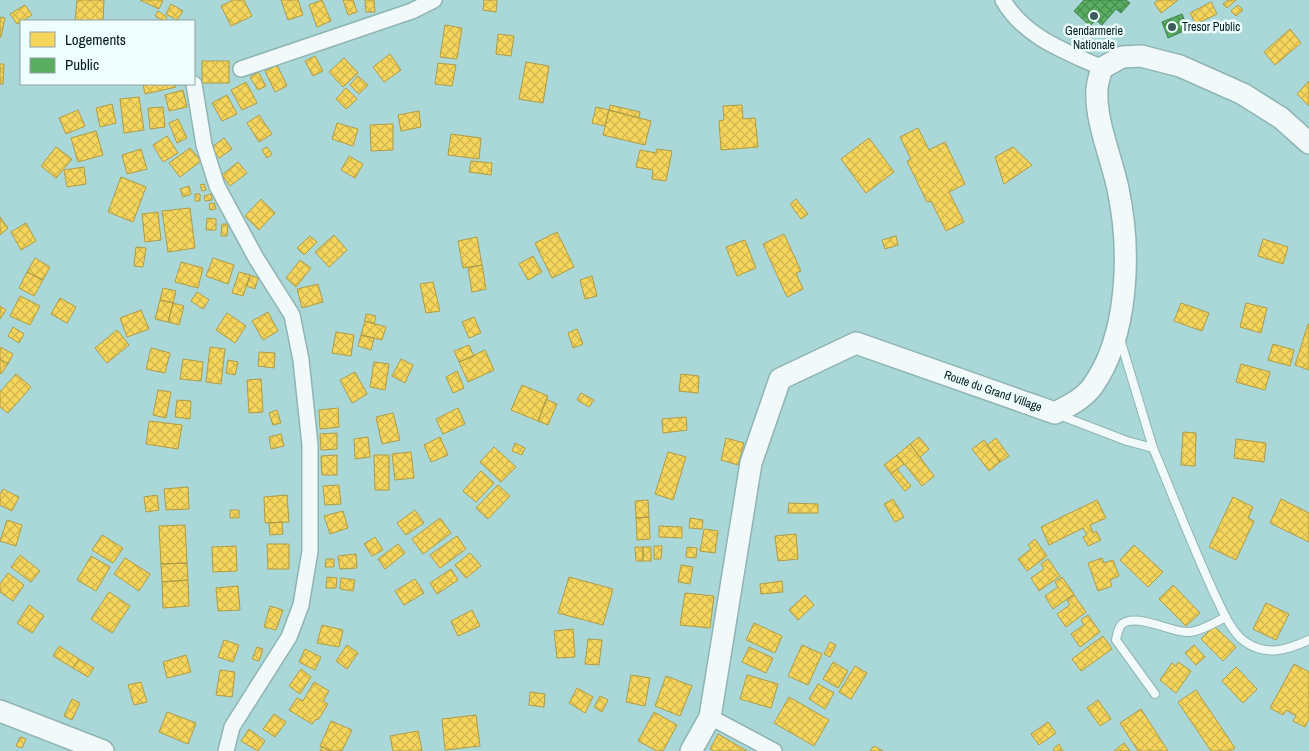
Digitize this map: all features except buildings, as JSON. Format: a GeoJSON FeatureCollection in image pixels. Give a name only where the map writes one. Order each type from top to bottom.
{"type":"FeatureCollection","features":[{"type":"Feature","properties":{"kind":"street"},"geometry":{"type":"LineString","coordinates":[[240,69],[412,11],[434,0]]}},
{"type":"Feature","properties":{"kind":"street"},"geometry":{"type":"LineString","coordinates":[[1003,0],[1010,13],[1022,25],[1064,50],[1102,68],[1122,57],[1141,56],[1180,66],[1243,94],[1281,118],[1309,142]]}},
{"type":"Feature","properties":{"kind":"street","name":"Route du Grand Village"},"geometry":{"type":"LineString","coordinates":[[691,751],[710,717],[751,463],[780,379],[856,343],[1055,413],[1076,402],[1091,388],[1103,368],[1118,332],[1125,266],[1124,226],[1118,190],[1098,110],[1097,89],[1102,68]]}},
{"type":"Feature","properties":{"kind":"street"},"geometry":{"type":"LineString","coordinates":[[194,85],[204,144],[217,186],[256,258],[292,315],[301,360],[310,444],[310,551],[301,605],[288,638],[232,727],[226,751]]}},
{"type":"Feature","properties":{"kind":"street"},"geometry":{"type":"LineString","coordinates":[[0,711],[102,751]]}},
{"type":"Feature","properties":{"kind":"street"},"geometry":{"type":"LineString","coordinates":[[710,717],[774,751]]}},
{"type":"Feature","properties":{"kind":"lane"},"geometry":{"type":"LineString","coordinates":[[1118,332],[1153,448],[1198,558],[1226,617],[1243,641],[1266,651],[1285,651],[1309,640]]}},
{"type":"Feature","properties":{"kind":"lane"},"geometry":{"type":"LineString","coordinates":[[1055,413],[1127,441],[1153,448]]}},
{"type":"Feature","properties":{"kind":"lane"},"geometry":{"type":"LineString","coordinates":[[1155,694],[1116,640],[1120,626],[1137,621],[1180,632],[1191,632],[1226,617]]}},
{"type":"Feature","properties":{"kind":"place","name":"Gendarmerie Nationale"},"geometry":{"type":"Point","coordinates":[1094,16]}},
{"type":"Feature","properties":{"kind":"place","name":"Tresor Public"},"geometry":{"type":"Point","coordinates":[1172,27]}}]}
